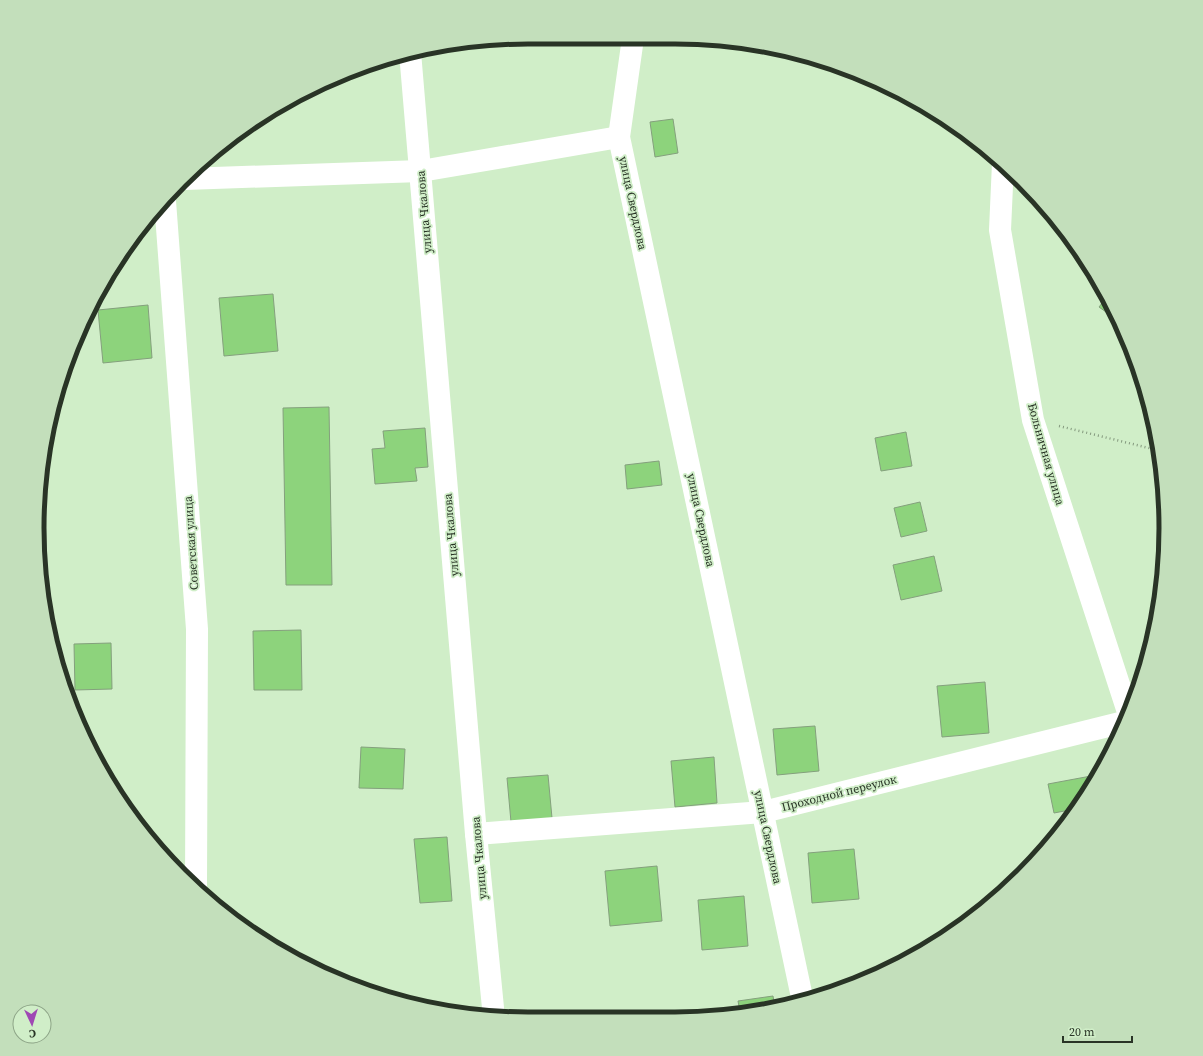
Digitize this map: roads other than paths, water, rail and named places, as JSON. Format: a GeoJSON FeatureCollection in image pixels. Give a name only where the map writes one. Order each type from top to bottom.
{"type":"FeatureCollection","features":[{"type":"Feature","properties":{"kind":"street","name":"улица Свердлова"},"geometry":{"type":"LineString","coordinates":[[633,44],[619,137],[802,995]]}},
{"type":"Feature","properties":{"kind":"street","name":"улица Чкалова"},"geometry":{"type":"LineString","coordinates":[[411,58],[476,834],[493,1011]]}},
{"type":"Feature","properties":{"kind":"street"},"geometry":{"type":"LineString","coordinates":[[194,179],[421,171],[619,137]]}},
{"type":"Feature","properties":{"kind":"street","name":"Больничная улица"},"geometry":{"type":"LineString","coordinates":[[1003,172],[1000,230],[1033,420],[1125,704]]}},
{"type":"Feature","properties":{"kind":"street","name":"Советская улица"},"geometry":{"type":"LineString","coordinates":[[165,207],[197,629],[196,880]]}},
{"type":"Feature","properties":{"kind":"street","name":"Проходной переулок"},"geometry":{"type":"LineString","coordinates":[[476,834],[763,812],[1117,724]]}}]}
